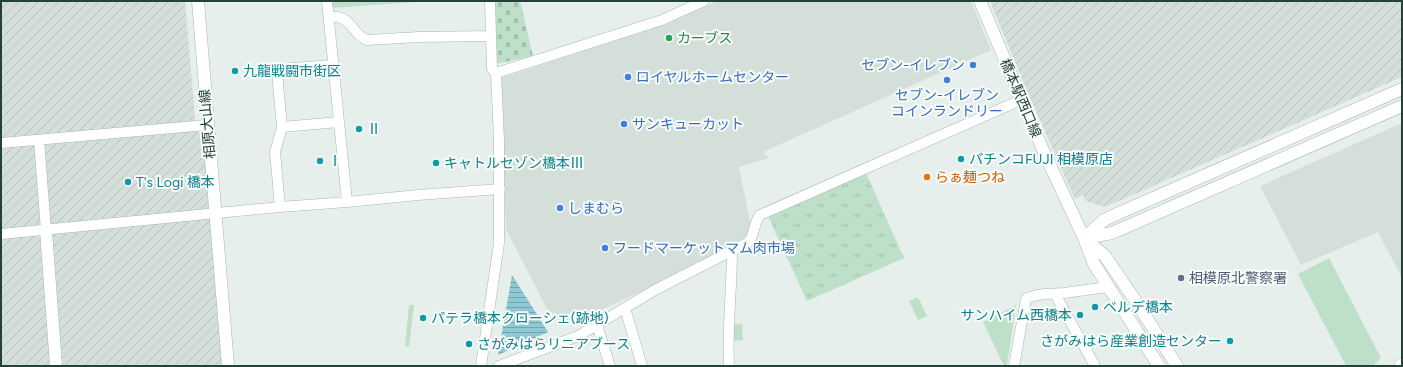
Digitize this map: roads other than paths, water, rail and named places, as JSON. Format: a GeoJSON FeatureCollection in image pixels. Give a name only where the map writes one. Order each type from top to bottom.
{"type":"FeatureCollection","features":[{"type":"Feature","properties":{"kind":"street","name":"相原大山線"},"geometry":{"type":"LineString","coordinates":[[198,1],[228,366]]}},
{"type":"Feature","properties":{"kind":"street"},"geometry":{"type":"LineString","coordinates":[[327,1],[347,202]]}},
{"type":"Feature","properties":{"kind":"street"},"geometry":{"type":"LineString","coordinates":[[481,366],[499,243],[499,140],[496,73],[492,69],[490,1]]}},
{"type":"Feature","properties":{"kind":"street"},"geometry":{"type":"LineString","coordinates":[[496,73],[662,20],[704,1]]}},
{"type":"Feature","properties":{"kind":"street","name":"橋本駅西口線"},"geometry":{"type":"LineString","coordinates":[[980,1],[1021,100],[1084,238],[1094,264],[1159,366]]}},
{"type":"Feature","properties":{"kind":"street"},"geometry":{"type":"LineString","coordinates":[[329,17],[346,21],[360,36],[367,40],[419,37],[491,36]]}},
{"type":"Feature","properties":{"kind":"street"},"geometry":{"type":"LineString","coordinates":[[280,207],[275,152],[282,127],[277,75],[278,70],[333,65]]}},
{"type":"Feature","properties":{"kind":"street"},"geometry":{"type":"LineString","coordinates":[[1084,238],[1104,220],[1402,89]]}},
{"type":"Feature","properties":{"kind":"street"},"geometry":{"type":"LineString","coordinates":[[499,366],[578,336],[655,290],[750,242],[760,215],[1021,100]]}},
{"type":"Feature","properties":{"kind":"street"},"geometry":{"type":"LineString","coordinates":[[1084,238],[1112,233],[1402,106]]}},
{"type":"Feature","properties":{"kind":"street"},"geometry":{"type":"LineString","coordinates":[[282,127],[339,122]]}},
{"type":"Feature","properties":{"kind":"street"},"geometry":{"type":"LineString","coordinates":[[1,143],[207,125]]}},
{"type":"Feature","properties":{"kind":"street"},"geometry":{"type":"LineString","coordinates":[[40,140],[56,366]]}},
{"type":"Feature","properties":{"kind":"street"},"geometry":{"type":"LineString","coordinates":[[1,234],[46,231],[280,207],[500,188]]}},
{"type":"Feature","properties":{"kind":"street","name":"橋本駅西口線"},"geometry":{"type":"LineString","coordinates":[[1084,238],[1104,256],[1137,303],[1177,366]]}},
{"type":"Feature","properties":{"kind":"street"},"geometry":{"type":"LineString","coordinates":[[729,366],[728,352],[732,284],[732,250]]}},
{"type":"Feature","properties":{"kind":"street"},"geometry":{"type":"LineString","coordinates":[[1014,366],[1025,301],[1030,297],[1108,286]]}},
{"type":"Feature","properties":{"kind":"street"},"geometry":{"type":"LineString","coordinates":[[1055,294],[1094,366]]}},
{"type":"Feature","properties":{"kind":"street"},"geometry":{"type":"LineString","coordinates":[[626,308],[642,366]]}},
{"type":"Feature","properties":{"kind":"street"},"geometry":{"type":"LineString","coordinates":[[597,325],[610,366]]}},
{"type":"Feature","properties":{"kind":"water"},"geometry":{"type":"Polygon","coordinates":[[[512,275],[548,332],[498,355],[512,275]]]}},
{"type":"Feature","properties":{"kind":"place","name":"カーブス"},"geometry":{"type":"Point","coordinates":[669,38]}},
{"type":"Feature","properties":{"kind":"place","name":"セブン-イレブン"},"geometry":{"type":"Point","coordinates":[973,65]}},
{"type":"Feature","properties":{"kind":"place","name":"九龍戦闘市街区"},"geometry":{"type":"Point","coordinates":[235,71]}},
{"type":"Feature","properties":{"kind":"place","name":"ロイヤルホームセンター"},"geometry":{"type":"Point","coordinates":[628,77]}},
{"type":"Feature","properties":{"kind":"place","name":"セブン-イレブン コインランドリー"},"geometry":{"type":"Point","coordinates":[947,80]}},
{"type":"Feature","properties":{"kind":"place","name":"サンキューカット"},"geometry":{"type":"Point","coordinates":[624,124]}},
{"type":"Feature","properties":{"kind":"place","name":"Ⅱ"},"geometry":{"type":"Point","coordinates":[359,129]}},
{"type":"Feature","properties":{"kind":"place","name":"パチンコFUJI 相模原店"},"geometry":{"type":"Point","coordinates":[961,159]}},
{"type":"Feature","properties":{"kind":"place","name":"Ⅰ"},"geometry":{"type":"Point","coordinates":[320,161]}},
{"type":"Feature","properties":{"kind":"place","name":"キャトルセゾン橋本Ⅲ"},"geometry":{"type":"Point","coordinates":[436,163]}},
{"type":"Feature","properties":{"kind":"place","name":"らぁ麺つね"},"geometry":{"type":"Point","coordinates":[927,177]}},
{"type":"Feature","properties":{"kind":"place","name":"T's Logi 橋本"},"geometry":{"type":"Point","coordinates":[128,182]}},
{"type":"Feature","properties":{"kind":"place","name":"しまむら"},"geometry":{"type":"Point","coordinates":[560,208]}},
{"type":"Feature","properties":{"kind":"place","name":"フードマーケットマム肉市場"},"geometry":{"type":"Point","coordinates":[605,248]}},
{"type":"Feature","properties":{"kind":"place","name":"相模原北警察署"},"geometry":{"type":"Point","coordinates":[1181,278]}},
{"type":"Feature","properties":{"kind":"place","name":"ベルデ橋本"},"geometry":{"type":"Point","coordinates":[1095,307]}},
{"type":"Feature","properties":{"kind":"place","name":"サンハイム西橋本"},"geometry":{"type":"Point","coordinates":[1080,315]}},
{"type":"Feature","properties":{"kind":"place","name":"パテラ橋本クローシェ(跡地)"},"geometry":{"type":"Point","coordinates":[423,318]}},
{"type":"Feature","properties":{"kind":"place","name":"さがみはら産業創造センター"},"geometry":{"type":"Point","coordinates":[1230,341]}},
{"type":"Feature","properties":{"kind":"place","name":"さがみはらリニアブース"},"geometry":{"type":"Point","coordinates":[469,344]}}]}
